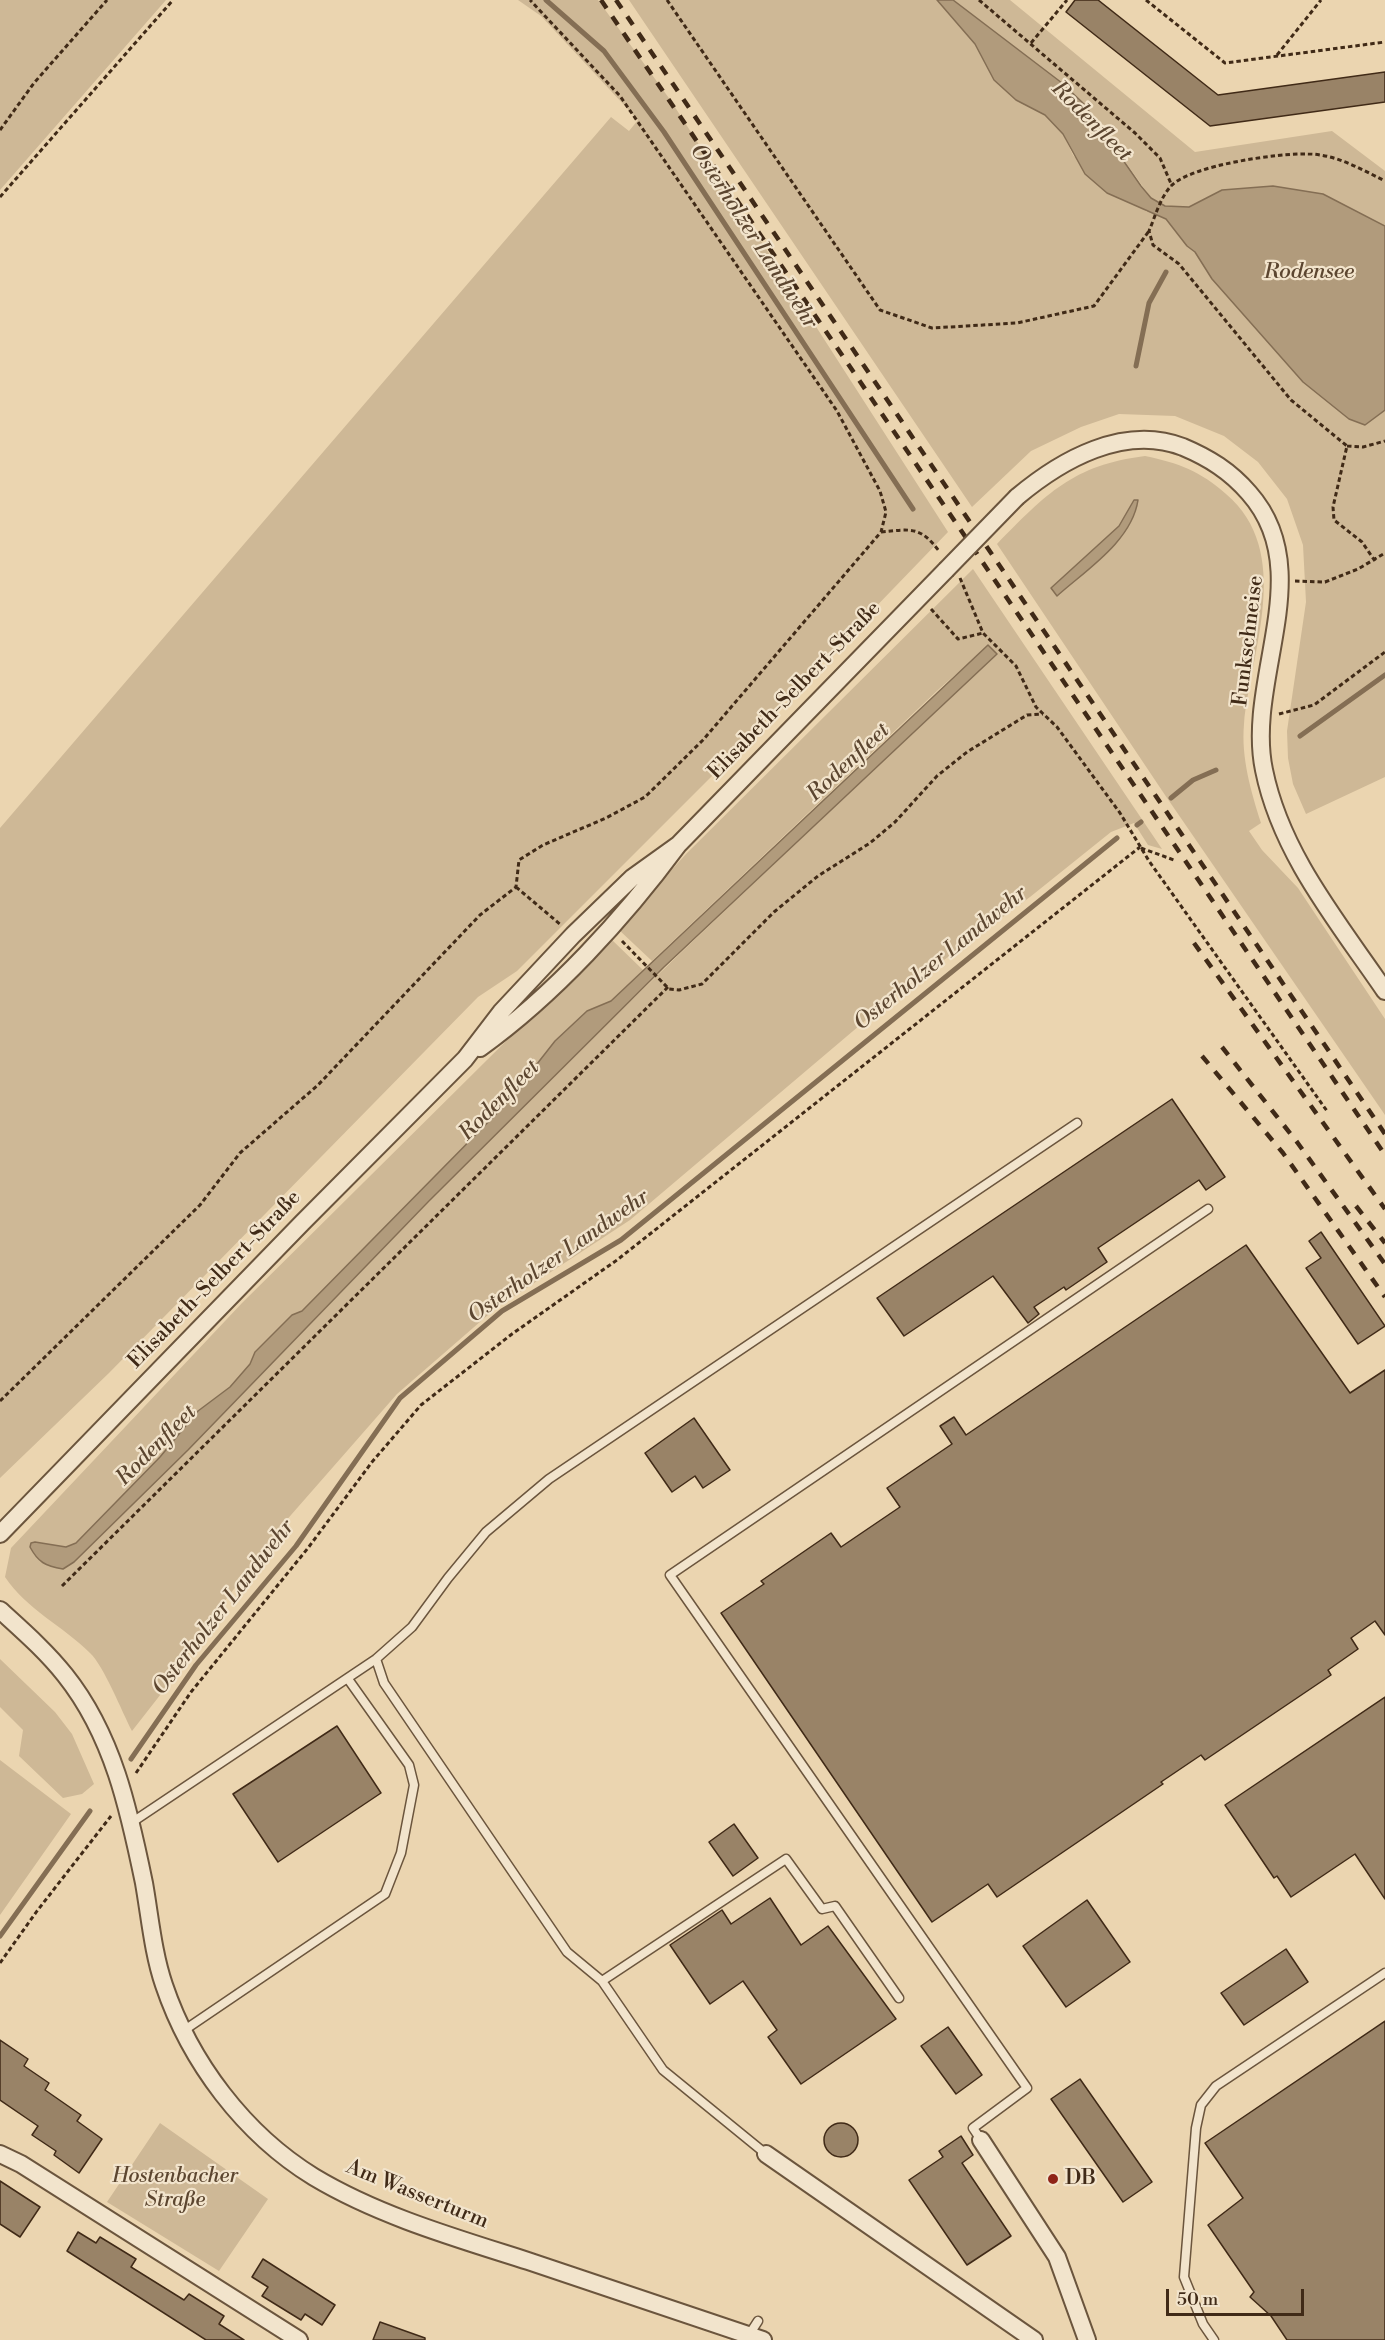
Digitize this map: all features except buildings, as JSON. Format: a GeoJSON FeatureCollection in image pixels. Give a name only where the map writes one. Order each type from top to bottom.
{"type":"FeatureCollection","features":[{"type":"Feature","properties":{"kind":"street","name":"Funkschneise"},"geometry":{"type":"LineString","coordinates":[[946,570],[1017,497],[1040,477],[1088,450],[1114,443],[1140,441],[1176,444],[1205,456],[1233,476],[1258,503],[1273,532],[1281,580],[1262,712],[1264,769],[1276,814],[1301,868],[1385,991]]}},
{"type":"Feature","properties":{"kind":"street","name":"Elisabeth-Selbert-Straße"},"geometry":{"type":"LineString","coordinates":[[465,1059],[512,1025],[610,929],[644,890],[678,845],[946,570]]}},
{"type":"Feature","properties":{"kind":"street","name":"Elisabeth-Selbert-Straße"},"geometry":{"type":"LineString","coordinates":[[0,1534],[293,1231],[465,1059],[501,1012],[573,935],[632,878],[678,845]]}},
{"type":"Feature","properties":{"kind":"street","name":"Am Wasserturm"},"geometry":{"type":"LineString","coordinates":[[0,1610],[39,1646],[72,1685],[105,1744],[126,1802],[163,1984],[183,2031],[217,2086],[254,2128],[313,2176],[358,2200],[451,2236],[757,2332]]}},
{"type":"Feature","properties":{"kind":"street"},"geometry":{"type":"LineString","coordinates":[[981,2140],[1056,2257],[1087,2340]]}},
{"type":"Feature","properties":{"kind":"street"},"geometry":{"type":"LineString","coordinates":[[0,2154],[21,2164],[299,2340]]}},
{"type":"Feature","properties":{"kind":"street"},"geometry":{"type":"LineString","coordinates":[[766,2154],[1034,2340]]}},
{"type":"Feature","properties":{"kind":"lane"},"geometry":{"type":"LineString","coordinates":[[131,1823],[376,1659],[412,1627],[486,1532],[549,1479],[1077,1123]]}},
{"type":"Feature","properties":{"kind":"lane"},"geometry":{"type":"LineString","coordinates":[[981,2140],[973,2128],[1027,2088],[670,1575],[1209,1209]]}},
{"type":"Feature","properties":{"kind":"lane"},"geometry":{"type":"LineString","coordinates":[[376,1659],[384,1683],[567,1952],[602,1981],[663,2070],[766,2154]]}},
{"type":"Feature","properties":{"kind":"lane"},"geometry":{"type":"LineString","coordinates":[[183,2031],[385,1894],[401,1853],[414,1785],[409,1765],[348,1679]]}},
{"type":"Feature","properties":{"kind":"lane"},"geometry":{"type":"LineString","coordinates":[[602,1981],[786,1859],[822,1909],[835,1906],[899,1998]]}},
{"type":"Feature","properties":{"kind":"lane"},"geometry":{"type":"LineString","coordinates":[[1214,2340],[1203,2324],[1184,2277],[1196,2128],[1201,2105],[1215,2086],[1385,1973]]}},
{"type":"Feature","properties":{"kind":"path"},"geometry":{"type":"LineString","coordinates":[[0,130],[34,82],[107,0]]}},
{"type":"Feature","properties":{"kind":"path"},"geometry":{"type":"LineString","coordinates":[[0,197],[173,0]]}},
{"type":"Feature","properties":{"kind":"path"},"geometry":{"type":"LineString","coordinates":[[0,1401],[200,1205],[240,1153],[318,1085],[480,915],[516,887],[519,860],[543,845],[606,819],[645,797],[703,740],[881,532],[886,512],[880,491],[837,411],[620,96],[530,0]]}},
{"type":"Feature","properties":{"kind":"path"},"geometry":{"type":"LineString","coordinates":[[667,0],[880,310],[932,328],[1017,323],[1094,306],[1149,231],[1162,201],[1172,186],[1192,173],[1218,164],[1308,153],[1351,163],[1385,181]]}},
{"type":"Feature","properties":{"kind":"path"},"geometry":{"type":"LineString","coordinates":[[979,0],[1152,150],[1160,158],[1172,186]]}},
{"type":"Feature","properties":{"kind":"path"},"geometry":{"type":"LineString","coordinates":[[1031,43],[1067,0]]}},
{"type":"Feature","properties":{"kind":"path"},"geometry":{"type":"LineString","coordinates":[[1146,0],[1225,63],[1385,42]]}},
{"type":"Feature","properties":{"kind":"path"},"geometry":{"type":"LineString","coordinates":[[1276,56],[1321,0]]}},
{"type":"Feature","properties":{"kind":"path"},"geometry":{"type":"LineString","coordinates":[[1149,231],[1153,245],[1179,264],[1291,400],[1347,446],[1363,447],[1385,441]]}},
{"type":"Feature","properties":{"kind":"path"},"geometry":{"type":"LineString","coordinates":[[1347,446],[1333,507],[1334,520],[1362,542],[1375,561]]}},
{"type":"Feature","properties":{"kind":"path"},"geometry":{"type":"LineString","coordinates":[[1281,580],[1325,582],[1375,561],[1385,553]]}},
{"type":"Feature","properties":{"kind":"path"},"geometry":{"type":"LineString","coordinates":[[920,596],[958,639],[983,633],[1016,666],[1036,707],[1057,727],[1120,813],[1140,847],[1327,1111]]}},
{"type":"Feature","properties":{"kind":"path"},"geometry":{"type":"LineString","coordinates":[[1262,712],[1282,715],[1314,705],[1385,652]]}},
{"type":"Feature","properties":{"kind":"path"},"geometry":{"type":"LineString","coordinates":[[644,964],[668,987],[679,990],[702,984],[774,912],[818,876],[870,843],[896,822],[937,776],[960,758],[1027,715],[1043,714]]}},
{"type":"Feature","properties":{"kind":"path"},"geometry":{"type":"LineString","coordinates":[[1140,847],[1174,860]]}},
{"type":"Feature","properties":{"kind":"path"},"geometry":{"type":"LineString","coordinates":[[0,1963],[101,1825],[126,1802],[136,1772],[191,1692],[308,1548],[372,1462],[421,1406],[512,1334],[617,1260],[1140,847]]}},
{"type":"Feature","properties":{"kind":"path"},"geometry":{"type":"LineString","coordinates":[[516,887],[573,935]]}},
{"type":"Feature","properties":{"kind":"path"},"geometry":{"type":"LineString","coordinates":[[62,1586],[668,987]]}},
{"type":"Feature","properties":{"kind":"green space"},"geometry":{"type":"Polygon","coordinates":[[[0,0],[166,0],[0,190],[0,0]]]}},
{"type":"Feature","properties":{"kind":"green space"},"geometry":{"type":"Polygon","coordinates":[[[518,0],[598,0],[671,101],[948,532],[727,761],[517,971],[478,997],[109,1373],[0,1478],[0,828],[611,117],[629,131],[638,120],[541,16],[518,0]]]}},
{"type":"Feature","properties":{"kind":"green space"},"geometry":{"type":"Polygon","coordinates":[[[629,0],[937,0],[975,44],[994,80],[1016,100],[1045,115],[1063,134],[1073,155],[1107,193],[1136,204],[1147,212],[1151,198],[1084,104],[1062,83],[953,0],[1010,0],[1195,152],[1332,131],[1385,171],[1385,777],[1306,814],[1293,784],[1288,758],[1287,731],[1306,602],[1303,545],[1287,499],[1258,462],[1224,436],[1175,416],[1119,414],[1081,427],[1031,451],[972,507],[629,0]]]}},
{"type":"Feature","properties":{"kind":"green space"},"geometry":{"type":"Polygon","coordinates":[[[1145,456],[1188,469],[1216,486],[1247,517],[1258,544],[1263,573],[1263,603],[1243,737],[1248,774],[1261,823],[1249,831],[1262,850],[1298,888],[1385,1019],[1385,1115],[1165,795],[997,544],[1031,510],[1062,485],[1098,467],[1120,460],[1145,456]]]}},
{"type":"Feature","properties":{"kind":"green space"},"geometry":{"type":"Polygon","coordinates":[[[973,569],[1162,849],[1148,845],[1134,823],[1111,832],[1030,897],[892,998],[630,1220],[496,1308],[397,1394],[284,1523],[215,1614],[175,1676],[132,1731],[107,1678],[95,1659],[79,1643],[23,1599],[5,1577],[11,1548],[242,1303],[610,938],[643,970],[611,1001],[587,1011],[555,1041],[504,1106],[302,1311],[292,1315],[255,1351],[250,1364],[230,1387],[198,1411],[160,1457],[76,1543],[66,1547],[35,1542],[63,1569],[74,1561],[182,1455],[560,1070],[997,654],[988,646],[939,689],[652,961],[618,929],[686,854],[973,569]]]}},
{"type":"Feature","properties":{"kind":"green space"},"geometry":{"type":"Polygon","coordinates":[[[0,1659],[55,1712],[72,1734],[94,1784],[82,1794],[63,1798],[19,1756],[23,1730],[0,1707],[0,1659]]]}},
{"type":"Feature","properties":{"kind":"green space"},"geometry":{"type":"Polygon","coordinates":[[[0,1760],[71,1814],[0,1915],[0,1760]]]}},
{"type":"Feature","properties":{"kind":"green space","name":"Hostenbacher Straße"},"geometry":{"type":"Polygon","coordinates":[[[160,2123],[268,2199],[219,2271],[107,2202],[160,2123]]]}},
{"type":"Feature","properties":{"kind":"water","name":"Rodensee"},"geometry":{"type":"Polygon","coordinates":[[[937,0],[953,0],[1062,83],[1084,104],[1151,198],[1165,206],[1189,207],[1222,190],[1273,186],[1323,194],[1385,226],[1385,410],[1365,425],[1349,419],[1303,382],[1212,279],[1195,252],[1187,246],[1166,219],[1107,193],[1085,174],[1063,134],[1045,115],[1016,100],[994,80],[975,44],[937,0]]]}},
{"type":"Feature","properties":{"kind":"water"},"geometry":{"type":"Polygon","coordinates":[[[1134,500],[1138,500],[1134,515],[1117,542],[1057,596],[1051,588],[1119,526],[1134,500]]]}},
{"type":"Feature","properties":{"kind":"water"},"geometry":{"type":"Polygon","coordinates":[[[988,645],[997,654],[664,967],[429,1201],[188,1450],[74,1562],[63,1569],[47,1565],[39,1560],[30,1547],[31,1543],[66,1547],[76,1543],[160,1457],[198,1411],[230,1387],[250,1364],[255,1352],[292,1315],[302,1311],[504,1106],[555,1041],[587,1011],[611,1001],[988,645]]]}},
{"type":"Feature","properties":{"kind":"waterway","name":"Osterholzer Landwehr"},"geometry":{"type":"LineString","coordinates":[[546,0],[604,51],[664,132],[913,509]]}},
{"type":"Feature","properties":{"kind":"waterway","name":"Rodenfleet"},"geometry":{"type":"LineString","coordinates":[[1136,366],[1149,303],[1166,272]]}},
{"type":"Feature","properties":{"kind":"waterway"},"geometry":{"type":"LineString","coordinates":[[1300,736],[1385,675]]}},
{"type":"Feature","properties":{"kind":"waterway"},"geometry":{"type":"LineString","coordinates":[[1171,798],[1193,780],[1216,770]]}},
{"type":"Feature","properties":{"kind":"waterway"},"geometry":{"type":"LineString","coordinates":[[1137,825],[1141,822]]}},
{"type":"Feature","properties":{"kind":"waterway","name":"Osterholzer Landwehr"},"geometry":{"type":"LineString","coordinates":[[131,1759],[196,1665],[296,1546],[400,1398],[502,1311],[621,1240],[1117,838]]}},
{"type":"Feature","properties":{"kind":"waterway","name":"Osterholzer Landwehr"},"geometry":{"type":"LineString","coordinates":[[0,1936],[90,1811]]}},
{"type":"Feature","properties":{"kind":"railway"},"geometry":{"type":"LineString","coordinates":[[601,0],[1385,1155]]}},
{"type":"Feature","properties":{"kind":"railway"},"geometry":{"type":"LineString","coordinates":[[616,0],[1385,1134]]}},
{"type":"Feature","properties":{"kind":"railway"},"geometry":{"type":"LineString","coordinates":[[1194,943],[1385,1209]]}},
{"type":"Feature","properties":{"kind":"railway"},"geometry":{"type":"LineString","coordinates":[[1222,1047],[1297,1142],[1385,1264]]}},
{"type":"Feature","properties":{"kind":"railway"},"geometry":{"type":"LineString","coordinates":[[1202,1056],[1283,1153],[1385,1297]]}},
{"type":"Feature","properties":{"kind":"railway"},"geometry":{"type":"LineString","coordinates":[[1356,1206],[1385,1243]]}},
{"type":"Feature","properties":{"kind":"place","name":"DB"},"geometry":{"type":"Point","coordinates":[1053,2179]}}]}
